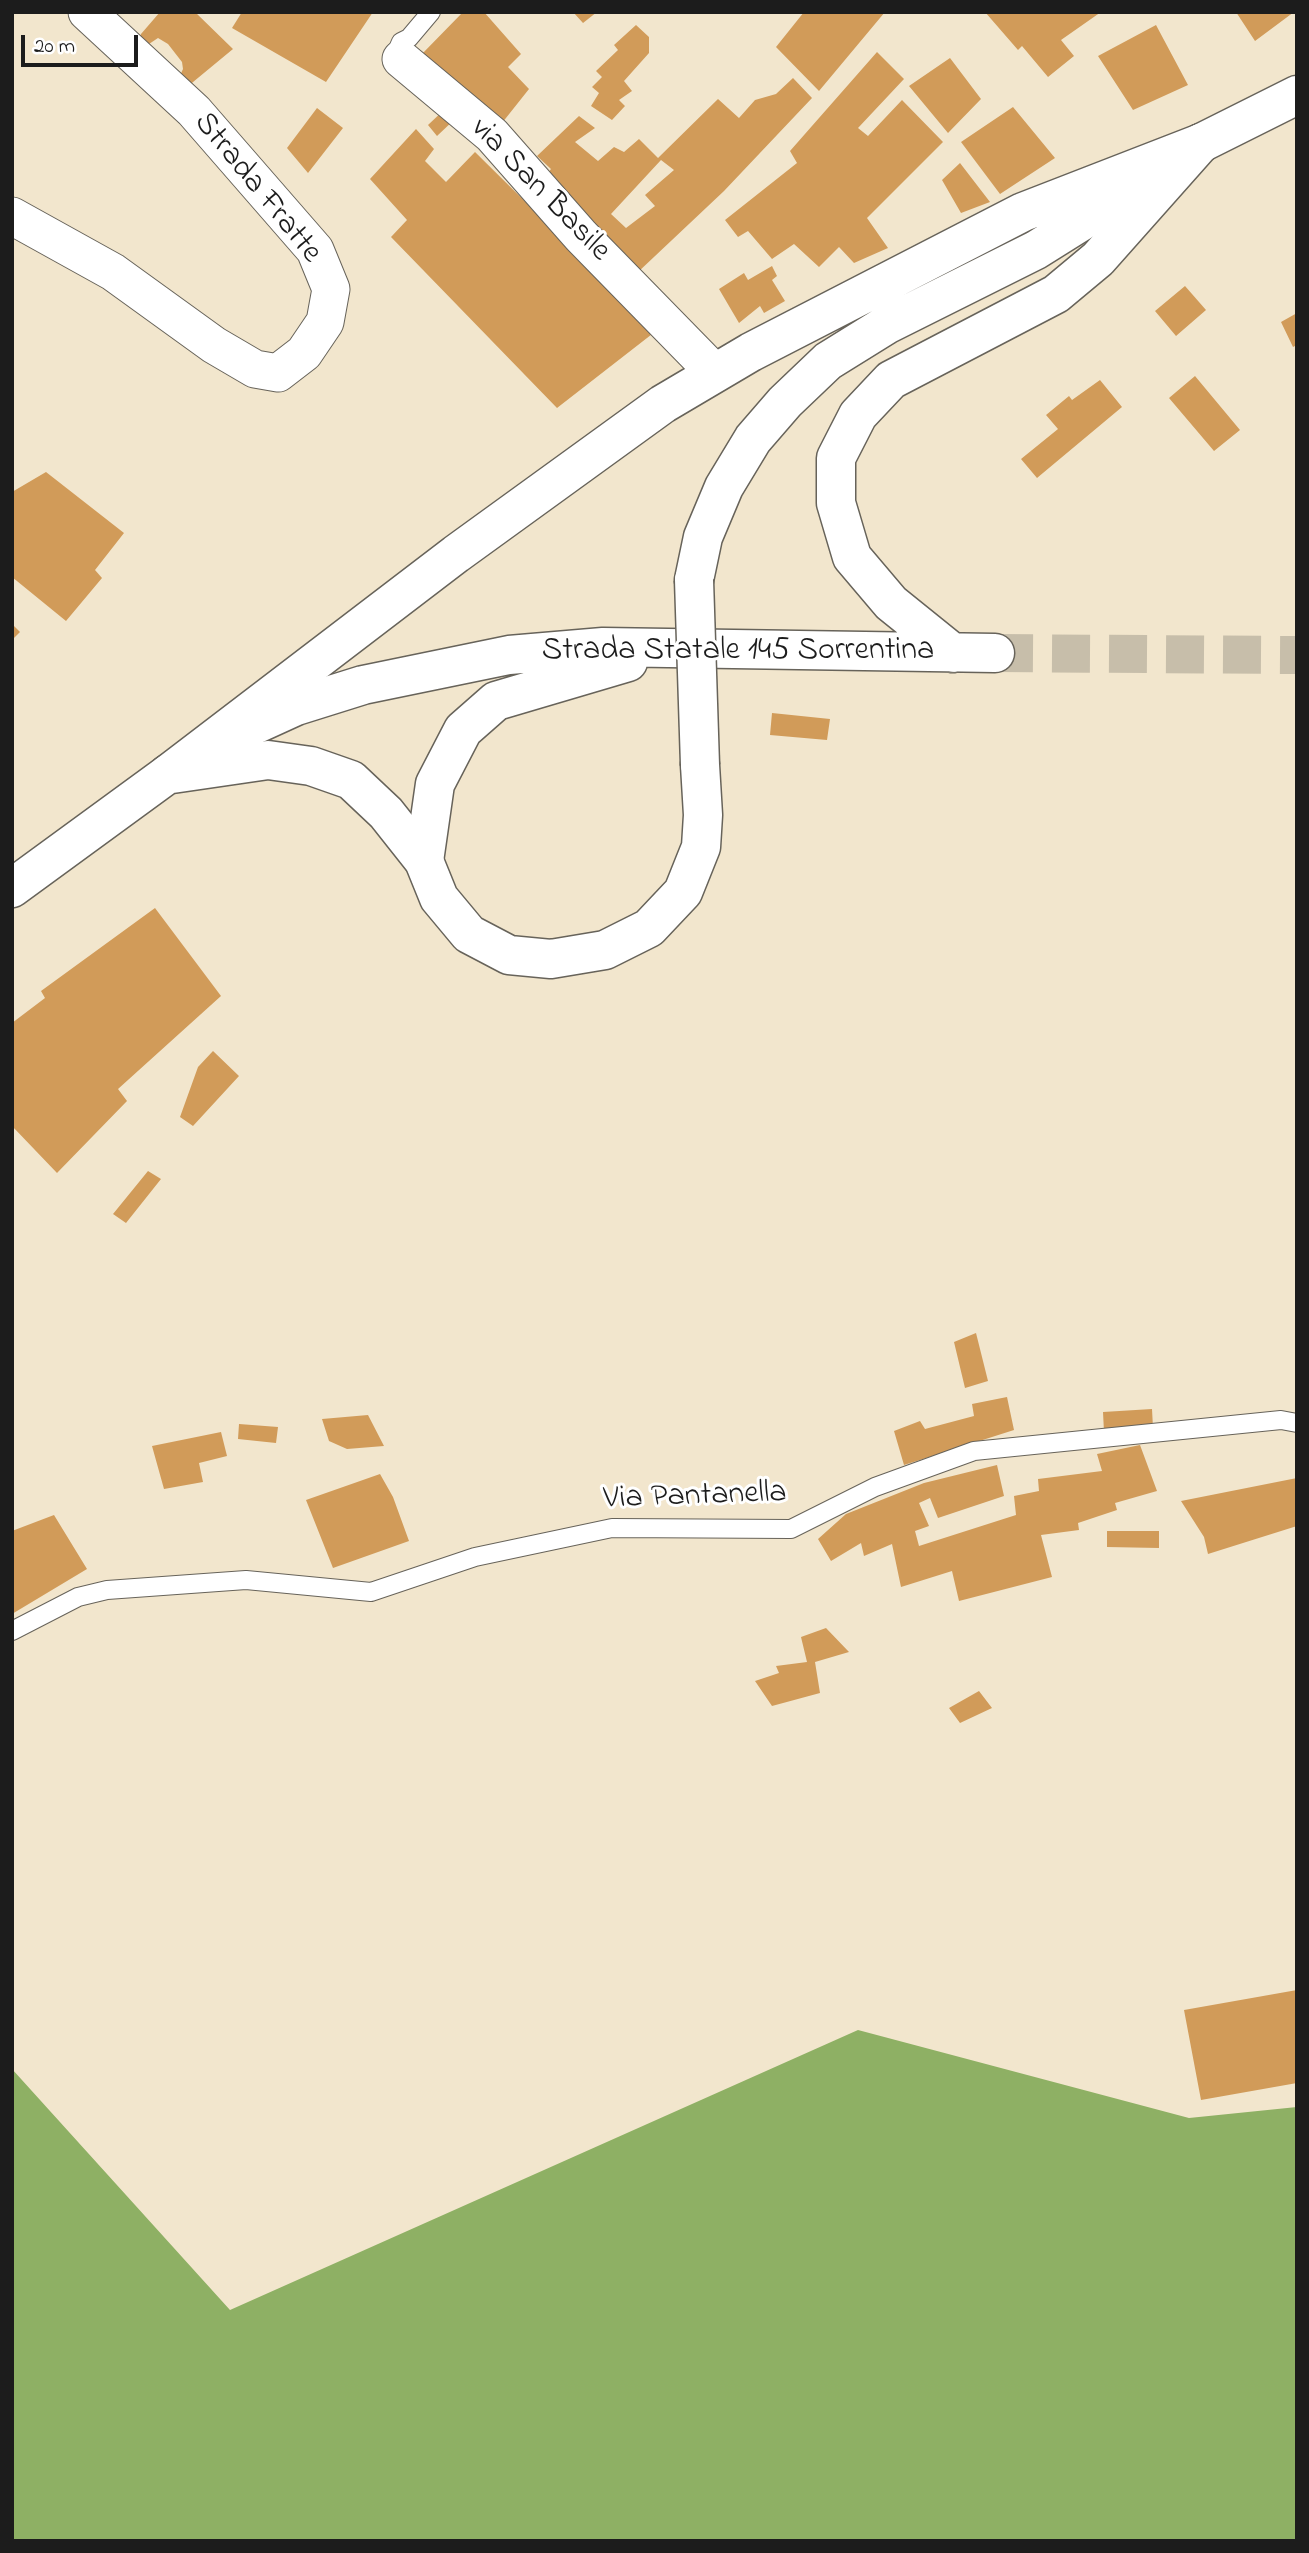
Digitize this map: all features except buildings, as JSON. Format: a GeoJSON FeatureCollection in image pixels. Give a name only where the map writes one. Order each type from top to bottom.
{"type":"FeatureCollection","features":[{"type":"Feature","properties":{"kind":"main road"},"geometry":{"type":"LineString","coordinates":[[12,888],[168,774],[456,554],[663,404],[762,346],[1023,212],[1201,143],[1297,95]]}},
{"type":"Feature","properties":{"kind":"main road"},"geometry":{"type":"LineString","coordinates":[[168,774],[268,761],[311,766],[351,780],[386,813],[424,861],[439,898],[469,933],[509,955],[551,960],[605,950],[649,928],[684,892],[701,847],[703,815],[694,580],[703,537],[724,487],[747,448],[785,402],[828,361],[886,326],[1047,243],[1201,143]]}},
{"type":"Feature","properties":{"kind":"main road"},"geometry":{"type":"LineString","coordinates":[[953,653],[891,603],[852,557],[836,503],[836,457],[858,415],[891,380],[1056,293],[1098,259],[1201,143]]}},
{"type":"Feature","properties":{"kind":"main road","name":"Strada Statale 145 Sorrentina"},"geometry":{"type":"LineString","coordinates":[[168,774],[239,732],[296,706],[363,685],[509,655],[603,648],[995,653]]}},
{"type":"Feature","properties":{"kind":"main road"},"geometry":{"type":"LineString","coordinates":[[424,861],[435,785],[463,730],[496,701],[674,648]]}},
{"type":"Feature","properties":{"kind":"street","name":"Strada Fratte"},"geometry":{"type":"LineString","coordinates":[[12,216],[113,272],[214,345],[255,369],[278,373],[304,353],[326,322],[331,289],[315,250],[194,111],[87,12]]}},
{"type":"Feature","properties":{"kind":"street","name":"via San Basile"},"geometry":{"type":"LineString","coordinates":[[401,59],[492,135],[581,236],[715,373]]}},
{"type":"Feature","properties":{"kind":"lane","name":"via San Basile"},"geometry":{"type":"LineString","coordinates":[[401,59],[397,51],[401,42],[409,38],[431,12]]}},
{"type":"Feature","properties":{"kind":"lane","name":"Via Pantanella"},"geometry":{"type":"LineString","coordinates":[[12,1631],[78,1597],[107,1590],[246,1580],[371,1592],[475,1557],[612,1528],[792,1529],[874,1487],[974,1451],[1281,1420],[1297,1423]]}},
{"type":"Feature","properties":{"kind":"green space"},"geometry":{"type":"Polygon","coordinates":[[[858,2030],[1189,2118],[1297,2107],[1297,2541],[12,2541],[12,2069],[230,2310],[858,2030]]]}},
{"type":"Feature","properties":{"kind":"tunnel"},"geometry":{"type":"LineString","coordinates":[[995,653],[1297,655]]}}]}
